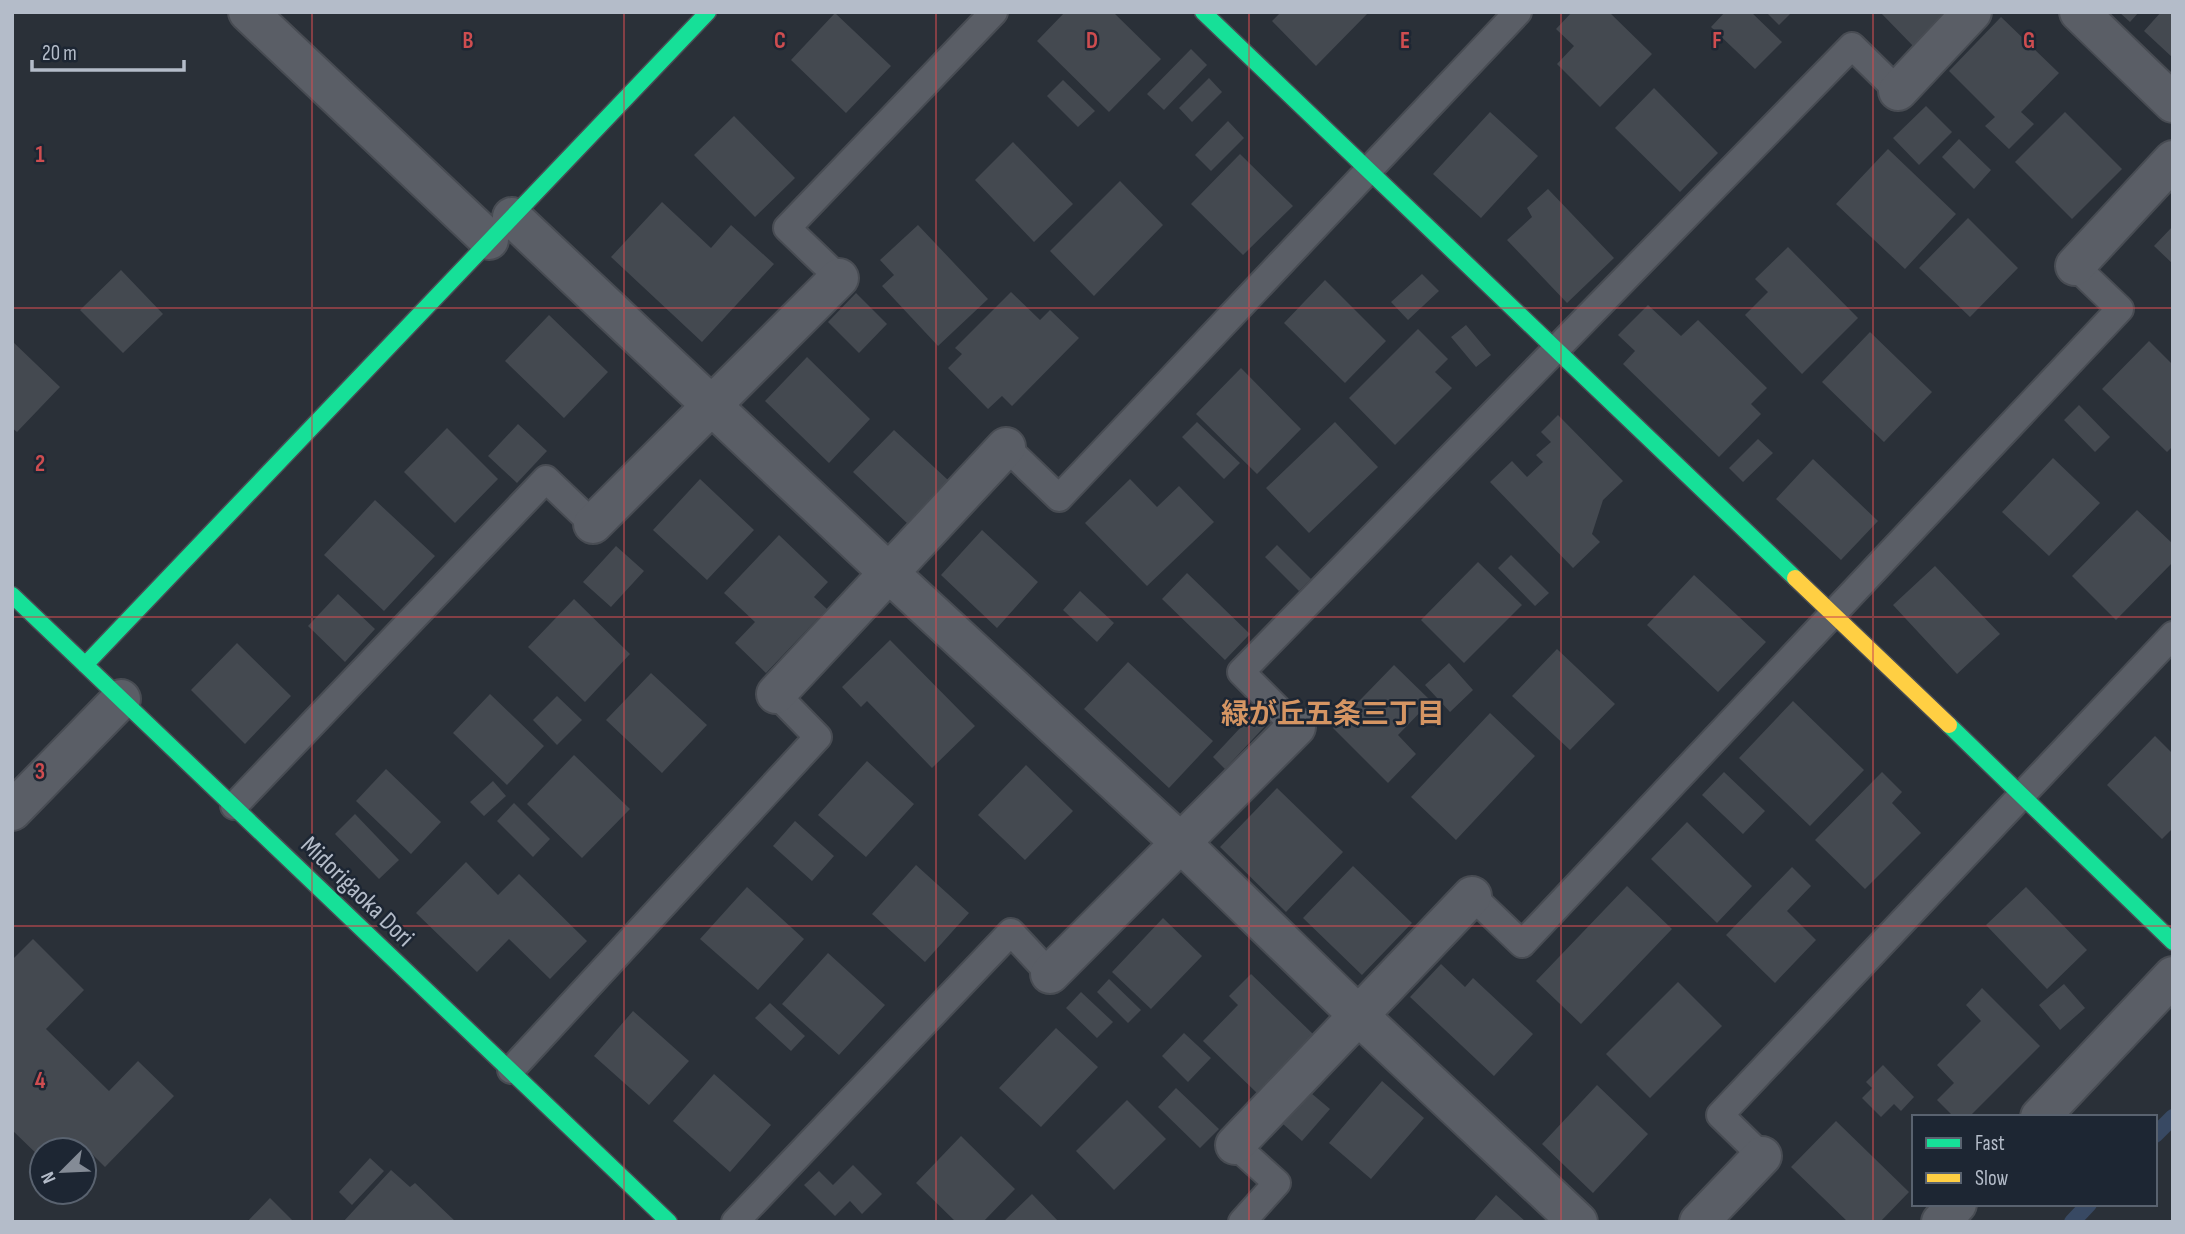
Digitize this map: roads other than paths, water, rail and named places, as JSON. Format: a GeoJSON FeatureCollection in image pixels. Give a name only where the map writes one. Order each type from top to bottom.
{"type":"FeatureCollection","features":[{"type":"Feature","properties":{"kind":"street"},"geometry":{"type":"LineString","coordinates":[[248,12],[500,229],[712,406],[1181,843],[1358,1015],[1578,1222]]}},
{"type":"Feature","properties":{"kind":"street"},"geometry":{"type":"LineString","coordinates":[[85,664],[708,12]]}},
{"type":"Feature","properties":{"kind":"street"},"geometry":{"type":"LineString","coordinates":[[1203,12],[2173,942]]}},
{"type":"Feature","properties":{"kind":"street"},"geometry":{"type":"LineString","coordinates":[[1898,91],[1972,12]]}},
{"type":"Feature","properties":{"kind":"street"},"geometry":{"type":"LineString","coordinates":[[2079,12],[2173,103]]}},
{"type":"Feature","properties":{"kind":"street"},"geometry":{"type":"LineString","coordinates":[[2075,266],[2173,160]]}},
{"type":"Feature","properties":{"kind":"street"},"geometry":{"type":"LineString","coordinates":[[593,524],[839,278]]}},
{"type":"Feature","properties":{"kind":"street"},"geometry":{"type":"LineString","coordinates":[[776,694],[1006,447]]}},
{"type":"Feature","properties":{"kind":"street","name":"Midorigaoka Dori"},"geometry":{"type":"LineString","coordinates":[[12,595],[670,1222]]}},
{"type":"Feature","properties":{"kind":"street"},"geometry":{"type":"LineString","coordinates":[[12,811],[121,699]]}},
{"type":"Feature","properties":{"kind":"street"},"geometry":{"type":"LineString","coordinates":[[1051,974],[1296,727]]}},
{"type":"Feature","properties":{"kind":"street"},"geometry":{"type":"LineString","coordinates":[[1235,1145],[1472,896]]}},
{"type":"Feature","properties":{"kind":"street"},"geometry":{"type":"LineString","coordinates":[[2042,1115],[2173,976]]}},
{"type":"Feature","properties":{"kind":"street"},"geometry":{"type":"LineString","coordinates":[[1699,1222],[1762,1156]]}},
{"type":"Feature","properties":{"kind":"street"},"geometry":{"type":"LineString","coordinates":[[1941,1222],[1955,1206]]}},
{"type":"Feature","properties":{"kind":"lane"},"geometry":{"type":"LineString","coordinates":[[839,278],[787,228],[994,12]]}},
{"type":"Feature","properties":{"kind":"lane"},"geometry":{"type":"LineString","coordinates":[[1006,447],[1059,498],[1518,12]]}},
{"type":"Feature","properties":{"kind":"lane"},"geometry":{"type":"LineString","coordinates":[[1296,727],[1241,672],[1852,46],[1898,91]]}},
{"type":"Feature","properties":{"kind":"lane"},"geometry":{"type":"LineString","coordinates":[[1472,896],[1522,944],[2120,309],[2075,266]]}},
{"type":"Feature","properties":{"kind":"lane"},"geometry":{"type":"LineString","coordinates":[[234,806],[546,479],[593,524]]}},
{"type":"Feature","properties":{"kind":"lane"},"geometry":{"type":"LineString","coordinates":[[1762,1156],[1720,1115],[2173,635]]}},
{"type":"Feature","properties":{"kind":"lane"},"geometry":{"type":"LineString","coordinates":[[511,1070],[818,737],[776,694]]}},
{"type":"Feature","properties":{"kind":"lane"},"geometry":{"type":"LineString","coordinates":[[735,1222],[1012,932],[1051,974]]}},
{"type":"Feature","properties":{"kind":"lane"},"geometry":{"type":"LineString","coordinates":[[1235,1145],[1276,1184],[1242,1222]]}},
{"type":"Feature","properties":{"kind":"waterway"},"geometry":{"type":"LineString","coordinates":[[2157,1133],[2173,1117]]}},
{"type":"Feature","properties":{"kind":"waterway"},"geometry":{"type":"LineString","coordinates":[[2072,1222],[2087,1206]]}},
{"type":"Feature","properties":{"kind":"district","name":"緑が丘五条三丁目"},"geometry":{"type":"Point","coordinates":[1333,713]}}]}
